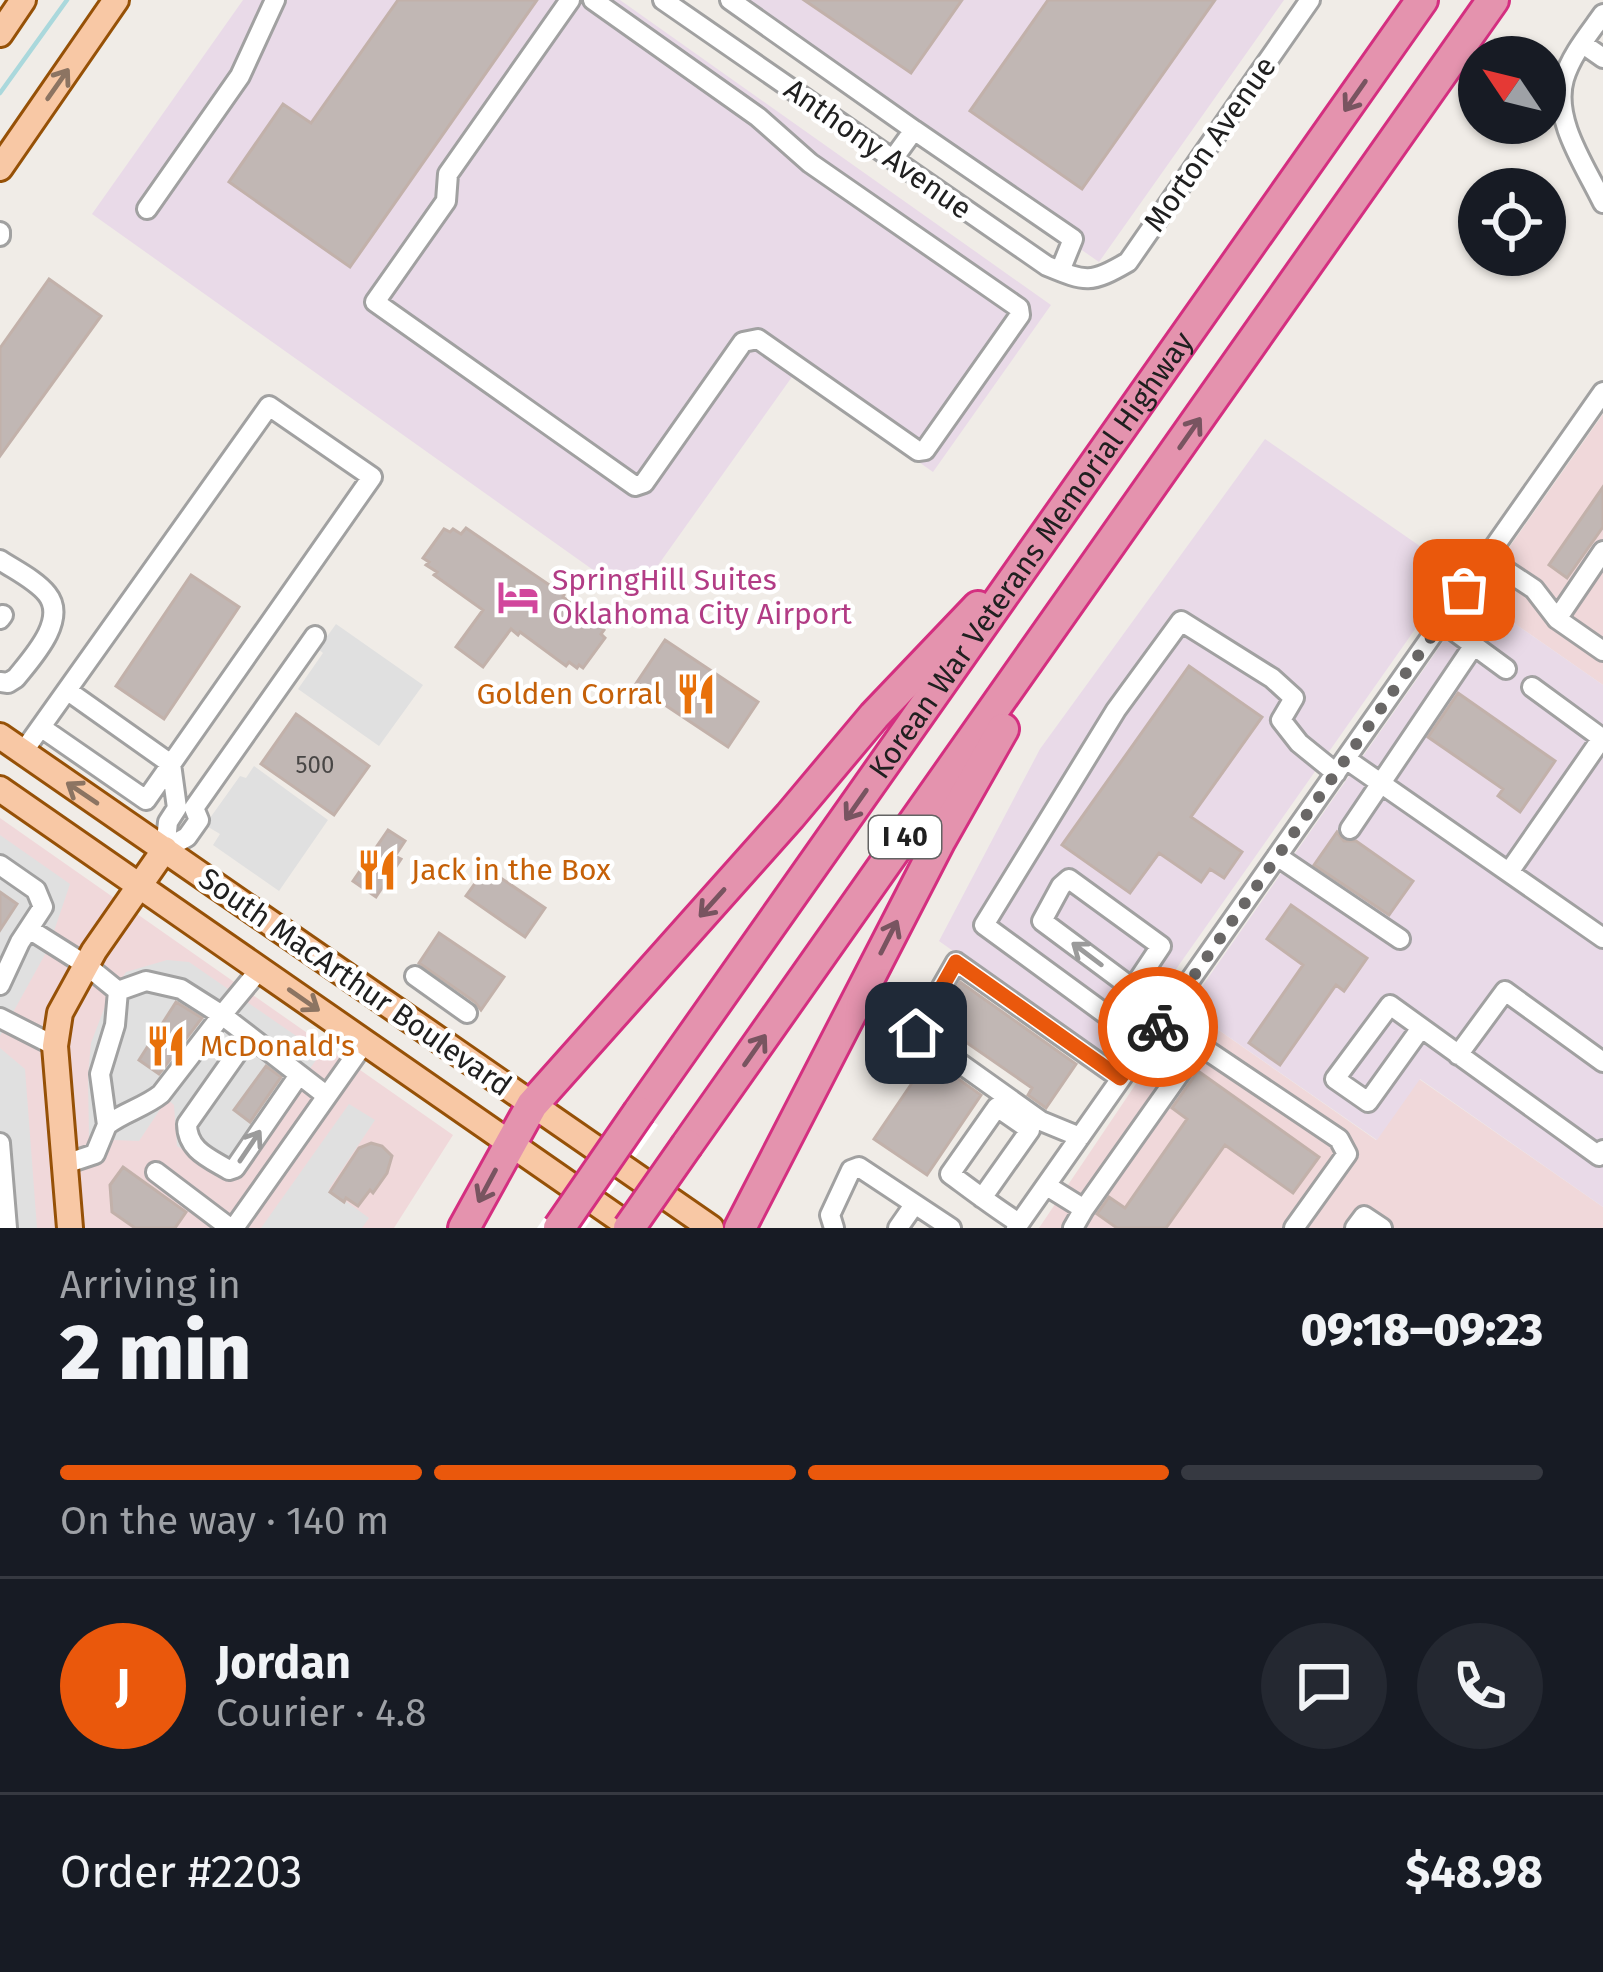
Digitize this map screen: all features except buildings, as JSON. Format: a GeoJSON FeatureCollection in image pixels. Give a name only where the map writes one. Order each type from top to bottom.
{"type":"FeatureCollection","features":[{"type":"Feature","properties":{"kind":"highway","name":"Korean War Veterans Memorial Highway"},"geometry":{"type":"LineString","coordinates":[[559,1228],[1422,0]]}},
{"type":"Feature","properties":{"kind":"highway","name":"Korean War Veterans Memorial Highway"},"geometry":{"type":"LineString","coordinates":[[631,1228],[1492,0]]}},
{"type":"Feature","properties":{"kind":"highway"},"geometry":{"type":"LineString","coordinates":[[740,1228],[951,819],[1123,528]]}},
{"type":"Feature","properties":{"kind":"highway"},"geometry":{"type":"LineString","coordinates":[[464,1228],[532,1105],[874,716],[1045,538]]}},
{"type":"Feature","properties":{"kind":"main road"},"geometry":{"type":"LineString","coordinates":[[0,34],[23,0]]}},
{"type":"Feature","properties":{"kind":"main road"},"geometry":{"type":"LineString","coordinates":[[0,168],[116,0]]}},
{"type":"Feature","properties":{"kind":"main road","name":"South MacArthur Boulevard"},"geometry":{"type":"LineString","coordinates":[[0,736],[12,754],[165,849],[711,1228]]}},
{"type":"Feature","properties":{"kind":"main road","name":"South MacArthur Boulevard"},"geometry":{"type":"LineString","coordinates":[[3,797],[139,885],[631,1228]]}},
{"type":"Feature","properties":{"kind":"main road"},"geometry":{"type":"LineString","coordinates":[[70,1228],[55,1046],[60,1012],[86,964],[165,849]]}},
{"type":"Feature","properties":{"kind":"street"},"geometry":{"type":"LineString","coordinates":[[147,209],[240,76],[275,0]]}},
{"type":"Feature","properties":{"kind":"street"},"geometry":{"type":"LineString","coordinates":[[570,0],[448,174],[446,201],[375,302],[635,486],[644,483],[743,342],[758,339],[918,451],[926,450],[1020,315],[1019,308],[810,163],[758,117],[593,0]]}},
{"type":"Feature","properties":{"kind":"street"},"geometry":{"type":"LineString","coordinates":[[730,0],[1073,239],[1060,272]]}},
{"type":"Feature","properties":{"kind":"street","name":"Morton Avenue"},"geometry":{"type":"LineString","coordinates":[[1101,278],[1128,262],[1310,0]]}},
{"type":"Feature","properties":{"kind":"street","name":"Anthony Avenue"},"geometry":{"type":"LineString","coordinates":[[670,2],[1047,266],[1079,279],[1101,278]]}},
{"type":"Feature","properties":{"kind":"street"},"geometry":{"type":"LineString","coordinates":[[1603,14],[1564,77],[1562,94],[1566,124],[1595,164],[1603,203]]}},
{"type":"Feature","properties":{"kind":"street"},"geometry":{"type":"LineString","coordinates":[[1582,44],[1603,58]]}},
{"type":"Feature","properties":{"kind":"street"},"geometry":{"type":"LineString","coordinates":[[893,159],[914,130]]}},
{"type":"Feature","properties":{"kind":"street"},"geometry":{"type":"LineString","coordinates":[[936,189],[956,158]]}},
{"type":"Feature","properties":{"kind":"street"},"geometry":{"type":"LineString","coordinates":[[982,1198],[1030,1130],[997,1107],[950,1174],[1018,1226],[1603,392]]}},
{"type":"Feature","properties":{"kind":"street"},"geometry":{"type":"LineString","coordinates":[[12,754],[42,728],[269,406],[372,476],[146,800],[42,728]]}},
{"type":"Feature","properties":{"kind":"street"},"geometry":{"type":"LineString","coordinates":[[1557,619],[1603,550]]}},
{"type":"Feature","properties":{"kind":"street"},"geometry":{"type":"LineString","coordinates":[[1487,558],[1534,589],[1557,619],[1603,651]]}},
{"type":"Feature","properties":{"kind":"street"},"geometry":{"type":"LineString","coordinates":[[0,560],[48,595],[55,616],[16,678],[0,682]]}},
{"type":"Feature","properties":{"kind":"street"},"geometry":{"type":"LineString","coordinates":[[0,575],[39,602],[43,610],[42,620],[13,664],[0,670]]}},
{"type":"Feature","properties":{"kind":"street"},"geometry":{"type":"LineString","coordinates":[[1115,1021],[984,925],[1116,710],[1181,621],[1272,678],[1294,698],[1281,720],[1299,743],[1381,783],[1603,938]]}},
{"type":"Feature","properties":{"kind":"street"},"geometry":{"type":"LineString","coordinates":[[1442,622],[1506,669]]}},
{"type":"Feature","properties":{"kind":"street"},"geometry":{"type":"LineString","coordinates":[[165,849],[168,822],[185,808],[315,636]]}},
{"type":"Feature","properties":{"kind":"street"},"geometry":{"type":"LineString","coordinates":[[1350,830],[1474,646]]}},
{"type":"Feature","properties":{"kind":"street"},"geometry":{"type":"LineString","coordinates":[[1509,872],[1602,738],[1532,687]]}},
{"type":"Feature","properties":{"kind":"street"},"geometry":{"type":"LineString","coordinates":[[68,691],[171,764],[185,808]]}},
{"type":"Feature","properties":{"kind":"street"},"geometry":{"type":"LineString","coordinates":[[1277,856],[1400,939]]}},
{"type":"Feature","properties":{"kind":"street"},"geometry":{"type":"LineString","coordinates":[[0,865],[36,890],[43,907],[0,986]]}},
{"type":"Feature","properties":{"kind":"street"},"geometry":{"type":"LineString","coordinates":[[1135,985],[1161,946],[1069,879],[1042,921],[1170,1010]]}},
{"type":"Feature","properties":{"kind":"street"},"geometry":{"type":"LineString","coordinates":[[29,929],[86,964],[118,991]]}},
{"type":"Feature","properties":{"kind":"street"},"geometry":{"type":"LineString","coordinates":[[1080,1137],[1041,1121],[916,1033],[956,962],[1120,1078]]}},
{"type":"Feature","properties":{"kind":"street"},"geometry":{"type":"LineString","coordinates":[[107,1125],[161,1094],[260,969]]}},
{"type":"Feature","properties":{"kind":"street"},"geometry":{"type":"LineString","coordinates":[[416,976],[467,1013]]}},
{"type":"Feature","properties":{"kind":"street"},"geometry":{"type":"LineString","coordinates":[[118,991],[146,981],[181,988],[327,1096]]}},
{"type":"Feature","properties":{"kind":"street"},"geometry":{"type":"LineString","coordinates":[[65,1164],[95,1154],[107,1125],[100,1074],[115,1025],[118,991]]}},
{"type":"Feature","properties":{"kind":"street"},"geometry":{"type":"LineString","coordinates":[[1458,1055],[1505,991],[1603,1062]]}},
{"type":"Feature","properties":{"kind":"street"},"geometry":{"type":"LineString","coordinates":[[1421,1028],[1367,1102],[1335,1078],[1390,1005],[1599,1156],[1603,1150]]}},
{"type":"Feature","properties":{"kind":"street"},"geometry":{"type":"LineString","coordinates":[[0,1018],[55,1046]]}},
{"type":"Feature","properties":{"kind":"street"},"geometry":{"type":"LineString","coordinates":[[249,1036],[187,1124],[187,1139],[194,1148],[229,1170],[236,1168],[299,1075]]}},
{"type":"Feature","properties":{"kind":"street"},"geometry":{"type":"LineString","coordinates":[[156,1172],[232,1228],[365,1042]]}},
{"type":"Feature","properties":{"kind":"street"},"geometry":{"type":"LineString","coordinates":[[1073,1228],[1202,1047],[1339,1139],[1347,1154],[1294,1228]]}},
{"type":"Feature","properties":{"kind":"street"},"geometry":{"type":"LineString","coordinates":[[0,1142],[4,1219]]}},
{"type":"Feature","properties":{"kind":"street"},"geometry":{"type":"LineString","coordinates":[[834,1228],[830,1215],[855,1167],[952,1228]]}},
{"type":"Feature","properties":{"kind":"street"},"geometry":{"type":"LineString","coordinates":[[1047,1186],[1084,1209]]}},
{"type":"Feature","properties":{"kind":"street"},"geometry":{"type":"LineString","coordinates":[[898,1228],[914,1205]]}},
{"type":"Feature","properties":{"kind":"street"},"geometry":{"type":"LineString","coordinates":[[1355,1228],[1364,1216],[1382,1228]]}},
{"type":"Feature","properties":{"kind":"shaded area"},"geometry":{"type":"Polygon","coordinates":[[[243,0],[620,0],[1051,305],[933,472],[794,374],[634,599],[92,214],[243,0]]]}},
{"type":"Feature","properties":{"kind":"shaded area"},"geometry":{"type":"Polygon","coordinates":[[[723,0],[1284,0],[1099,262],[723,0]]]}},
{"type":"Feature","properties":{"kind":"shaded area"},"geometry":{"type":"Polygon","coordinates":[[[1603,414],[1603,685],[1475,596],[1603,414]]]}},
{"type":"Feature","properties":{"kind":"shaded area"},"geometry":{"type":"Polygon","coordinates":[[[1265,439],[1456,571],[1110,1063],[939,941],[1040,749],[1265,439]]]}},
{"type":"Feature","properties":{"kind":"shaded area"},"geometry":{"type":"Polygon","coordinates":[[[1475,596],[1603,685],[1603,1207],[1420,1079],[1377,1140],[1187,1008],[1475,596]]]}},
{"type":"Feature","properties":{"kind":"shaded area"},"geometry":{"type":"Polygon","coordinates":[[[336,624],[423,685],[379,746],[298,689],[336,624]]]}},
{"type":"Feature","properties":{"kind":"shaded area"},"geometry":{"type":"Polygon","coordinates":[[[254,766],[328,820],[279,891],[213,845],[220,834],[205,825],[240,776],[246,778],[254,766]]]}},
{"type":"Feature","properties":{"kind":"shaded area"},"geometry":{"type":"Polygon","coordinates":[[[0,818],[453,1135],[394,1228],[0,1228],[0,818]]]}},
{"type":"Feature","properties":{"kind":"shaded area"},"geometry":{"type":"Polygon","coordinates":[[[0,835],[70,884],[48,949],[0,1036],[0,835]]]}},
{"type":"Feature","properties":{"kind":"shaded area"},"geometry":{"type":"Polygon","coordinates":[[[167,960],[189,962],[321,1053],[232,1179],[177,1146],[174,1105],[167,1099],[139,1141],[89,1139],[91,1043],[107,1001],[126,972],[167,960]]]}},
{"type":"Feature","properties":{"kind":"shaded area"},"geometry":{"type":"Polygon","coordinates":[[[1187,1008],[1376,1140],[1419,1079],[1603,1207],[1603,1228],[1039,1228],[1187,1008]]]}},
{"type":"Feature","properties":{"kind":"shaded area"},"geometry":{"type":"Polygon","coordinates":[[[0,1048],[25,1069],[37,1228],[0,1228],[0,1048]]]}},
{"type":"Feature","properties":{"kind":"shaded area"},"geometry":{"type":"Polygon","coordinates":[[[349,1104],[375,1120],[329,1189],[369,1218],[362,1228],[261,1228],[349,1104]]]}},
{"type":"Feature","properties":{"kind":"pier"},"geometry":{"type":"Polygon","coordinates":[[[625,1102],[658,1125],[585,1228],[537,1228],[625,1102]]]}},
{"type":"Feature","properties":{"kind":"waterway"},"geometry":{"type":"LineString","coordinates":[[0,93],[67,0]]}},
{"type":"Feature","properties":{"kind":"way so far"},"geometry":{"type":"LineString","coordinates":[[1158,1027],[1464,590]]}},
{"type":"Feature","properties":{"kind":"place","name":"SpringHill Suites Oklahoma City Airport"},"geometry":{"type":"Point","coordinates":[518,597]}},
{"type":"Feature","properties":{"kind":"place","name":"Golden Corral"},"geometry":{"type":"Point","coordinates":[696,694]}},
{"type":"Feature","properties":{"kind":"place","name":"Jack in the Box"},"geometry":{"type":"Point","coordinates":[377,870]}},
{"type":"Feature","properties":{"kind":"place","name":"McDonald's"},"geometry":{"type":"Point","coordinates":[166,1046]}},
{"type":"Feature","properties":{"kind":"route"},"geometry":{"type":"LineString","coordinates":[[916,1033],[956,962],[1120,1078],[1158,1027]]}}]}
